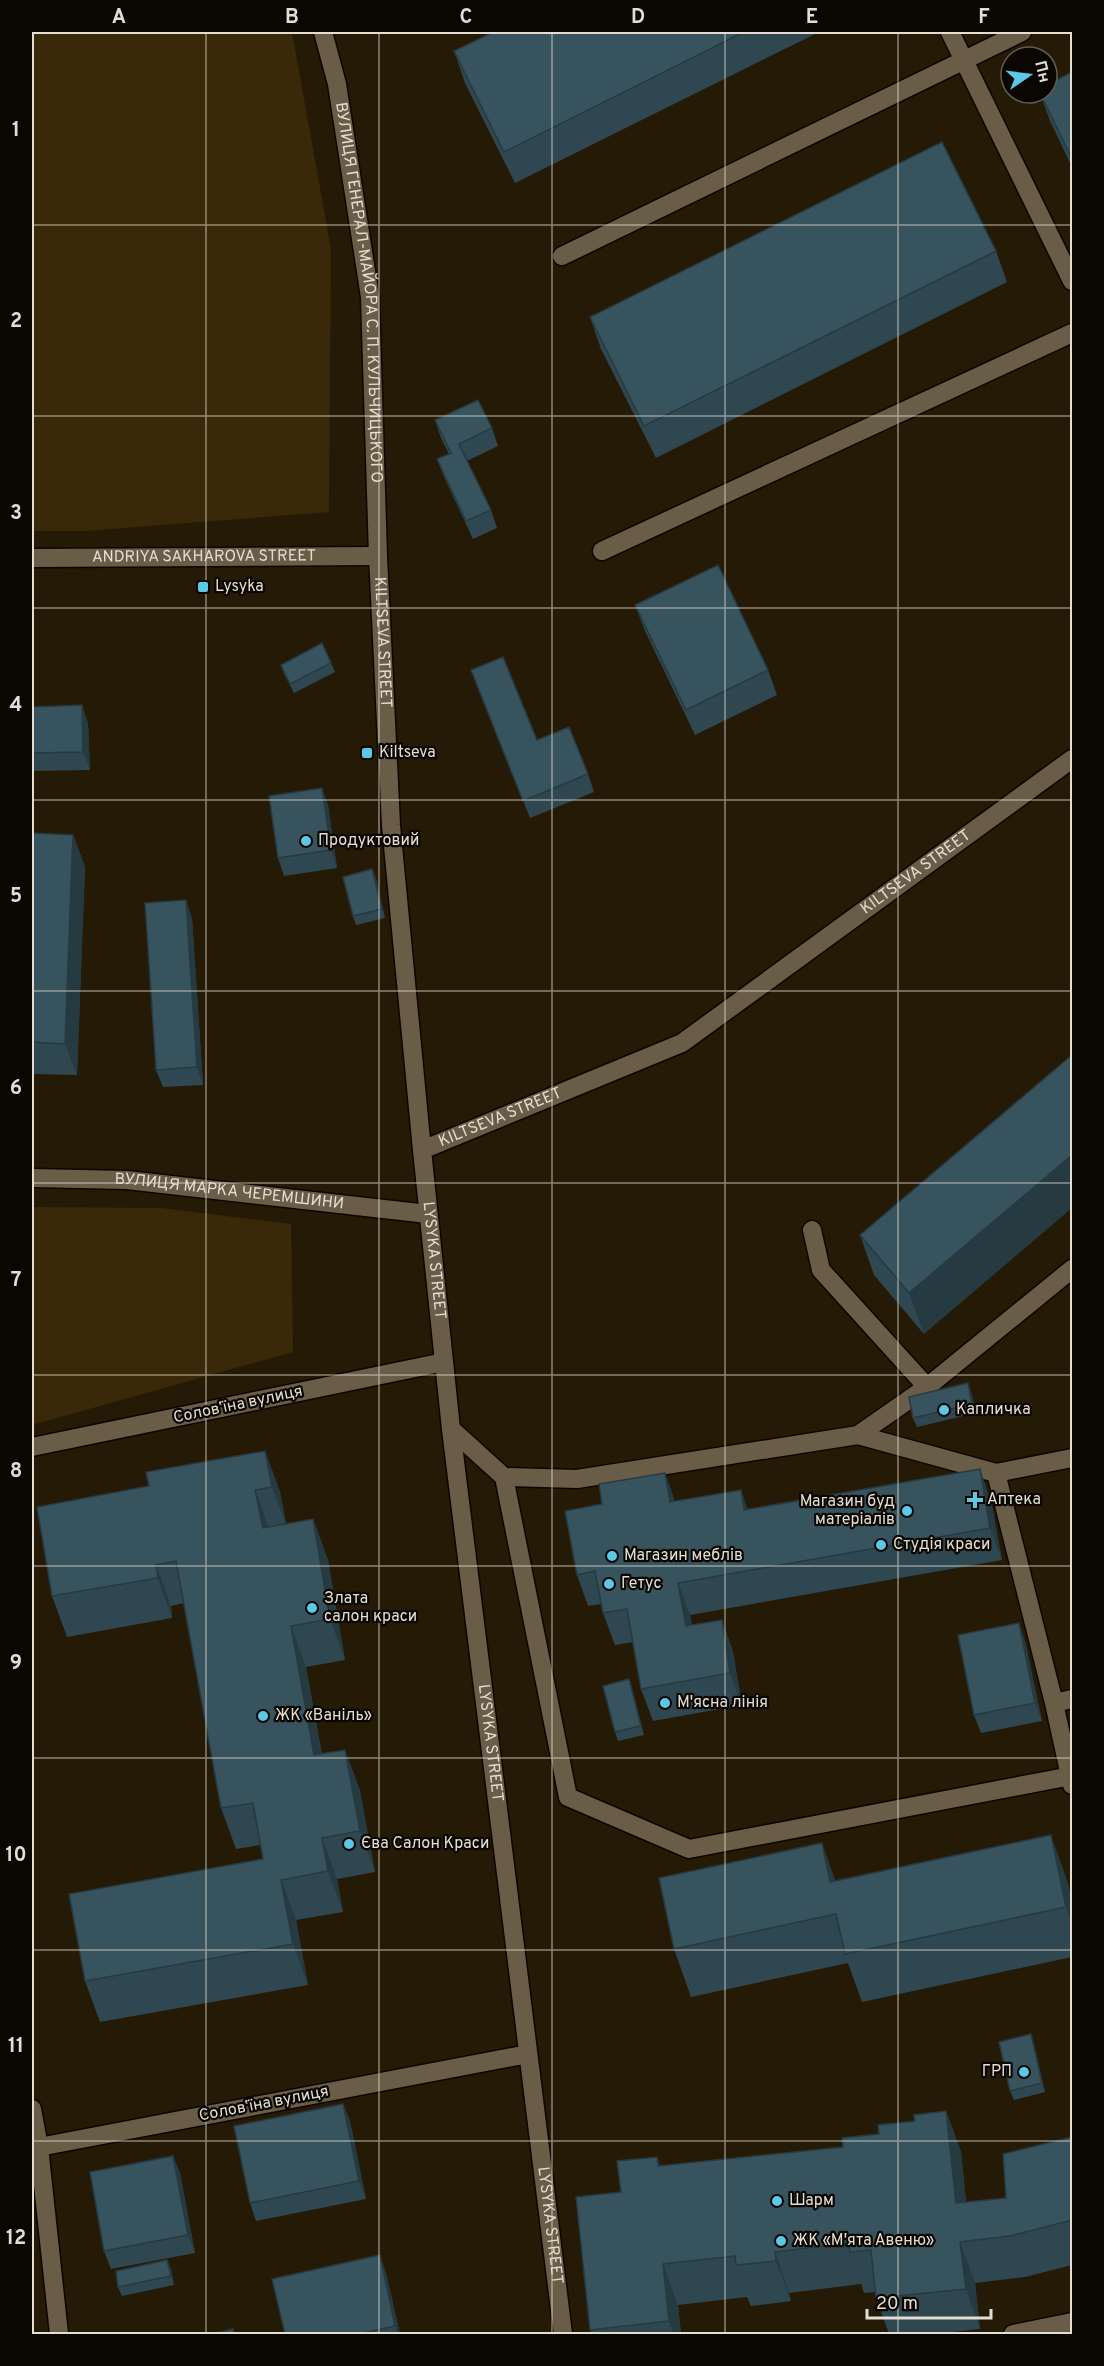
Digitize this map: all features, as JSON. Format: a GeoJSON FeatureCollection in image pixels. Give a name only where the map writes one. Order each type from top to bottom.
{"type":"FeatureCollection","features":[{"type":"Feature","properties":{"kind":"street","name":"ВУЛИЦЯ ГЕНЕРАЛ-МАЙОРА С. П. КУЛЬЧИЦЬКОГО"},"geometry":{"type":"LineString","coordinates":[[323,32],[337,84],[370,297],[378,556]]}},
{"type":"Feature","properties":{"kind":"street"},"geometry":{"type":"LineString","coordinates":[[950,32],[1072,281]]}},
{"type":"Feature","properties":{"kind":"street"},"geometry":{"type":"LineString","coordinates":[[562,256],[1022,32]]}},
{"type":"Feature","properties":{"kind":"street"},"geometry":{"type":"LineString","coordinates":[[602,551],[1072,333]]}},
{"type":"Feature","properties":{"kind":"street","name":"ANDRIYA SAKHAROVA STREET"},"geometry":{"type":"LineString","coordinates":[[32,558],[378,556]]}},
{"type":"Feature","properties":{"kind":"street","name":"KILTSEVA STREET"},"geometry":{"type":"LineString","coordinates":[[378,556],[391,825],[422,1150],[682,1043],[1072,759]]}},
{"type":"Feature","properties":{"kind":"street","name":"LYSYKA STREET"},"geometry":{"type":"LineString","coordinates":[[422,1150],[451,1429],[563,2334]]}},
{"type":"Feature","properties":{"kind":"street","name":"ВУЛИЦЯ МАРКА ЧЕРЕМШИНИ"},"geometry":{"type":"LineString","coordinates":[[32,1178],[127,1180],[428,1214]]}},
{"type":"Feature","properties":{"kind":"street"},"geometry":{"type":"LineString","coordinates":[[812,1230],[821,1270],[927,1387]]}},
{"type":"Feature","properties":{"kind":"street"},"geometry":{"type":"LineString","coordinates":[[858,1435],[927,1387],[1072,1269]]}},
{"type":"Feature","properties":{"kind":"street","name":"Соловʼїна вулиця"},"geometry":{"type":"LineString","coordinates":[[32,1447],[444,1362]]}},
{"type":"Feature","properties":{"kind":"street"},"geometry":{"type":"LineString","coordinates":[[451,1429],[504,1477],[568,1797],[690,1849],[1072,1781],[1064,1701],[996,1473]]}},
{"type":"Feature","properties":{"kind":"street"},"geometry":{"type":"LineString","coordinates":[[504,1477],[577,1479],[858,1435],[996,1473],[1072,1458]]}},
{"type":"Feature","properties":{"kind":"street","name":"Соловʼїна вулиця"},"geometry":{"type":"LineString","coordinates":[[39,2147],[528,2054]]}},
{"type":"Feature","properties":{"kind":"street"},"geometry":{"type":"LineString","coordinates":[[32,2109],[39,2147],[59,2334]]}},
{"type":"Feature","properties":{"kind":"street"},"geometry":{"type":"LineString","coordinates":[[1013,2334],[1072,2322]]}},
{"type":"Feature","properties":{"kind":"shaded area"},"geometry":{"type":"Polygon","coordinates":[[[32,32],[292,32],[331,249],[329,512],[86,531],[32,531],[32,32]]]}},
{"type":"Feature","properties":{"kind":"shaded area"},"geometry":{"type":"Polygon","coordinates":[[[32,1207],[161,1208],[291,1224],[293,1352],[32,1425],[32,1207]]]}},
{"type":"Feature","properties":{"kind":"building"},"geometry":{"type":"Polygon","coordinates":[[[493,32],[744,32],[504,152],[454,51],[493,32]]]}},
{"type":"Feature","properties":{"kind":"building"},"geometry":{"type":"Polygon","coordinates":[[[1072,72],[1072,159],[1046,105],[1059,105],[1059,79],[1072,72]]]}},
{"type":"Feature","properties":{"kind":"building"},"geometry":{"type":"Polygon","coordinates":[[[942,142],[996,251],[644,426],[590,317],[942,142]]]}},
{"type":"Feature","properties":{"kind":"building"},"geometry":{"type":"Polygon","coordinates":[[[478,400],[492,428],[459,444],[491,510],[466,521],[437,459],[451,453],[435,420],[478,400]]]}},
{"type":"Feature","properties":{"kind":"building"},"geometry":{"type":"Polygon","coordinates":[[[718,565],[768,670],[686,710],[635,605],[718,565]]]}},
{"type":"Feature","properties":{"kind":"building"},"geometry":{"type":"Polygon","coordinates":[[[322,643],[331,663],[290,684],[281,665],[322,643]]]}},
{"type":"Feature","properties":{"kind":"building"},"geometry":{"type":"Polygon","coordinates":[[[503,657],[537,740],[569,727],[588,774],[523,801],[471,670],[503,657]]]}},
{"type":"Feature","properties":{"kind":"building"},"geometry":{"type":"Polygon","coordinates":[[[82,705],[83,752],[32,753],[32,707],[82,705]]]}},
{"type":"Feature","properties":{"kind":"building","name":"Продуктовий"},"geometry":{"type":"Polygon","coordinates":[[[322,788],[331,850],[278,858],[269,796],[322,788]]]}},
{"type":"Feature","properties":{"kind":"building"},"geometry":{"type":"Polygon","coordinates":[[[32,833],[73,835],[65,1044],[32,1042],[32,833]]]}},
{"type":"Feature","properties":{"kind":"building"},"geometry":{"type":"Polygon","coordinates":[[[372,869],[382,909],[353,916],[343,877],[372,869]]]}},
{"type":"Feature","properties":{"kind":"building"},"geometry":{"type":"Polygon","coordinates":[[[186,900],[197,1067],[156,1070],[145,903],[186,900]]]}},
{"type":"Feature","properties":{"kind":"building"},"geometry":{"type":"Polygon","coordinates":[[[1072,1055],[1072,1155],[909,1293],[860,1235],[1072,1055]]]}},
{"type":"Feature","properties":{"kind":"building"},"geometry":{"type":"Polygon","coordinates":[[[968,1383],[972,1404],[913,1418],[909,1397],[968,1383]]]}},
{"type":"Feature","properties":{"kind":"building","name":"ЖК «Ваніль»"},"geometry":{"type":"Polygon","coordinates":[[[265,1451],[272,1487],[255,1490],[263,1528],[313,1519],[330,1619],[291,1626],[314,1755],[345,1750],[360,1831],[322,1838],[328,1871],[281,1880],[293,1944],[85,1981],[69,1894],[263,1859],[253,1803],[221,1808],[176,1561],[156,1565],[158,1578],[52,1596],[37,1507],[149,1486],[146,1472],[265,1451]]]}},
{"type":"Feature","properties":{"kind":"building"},"geometry":{"type":"Polygon","coordinates":[[[980,1469],[990,1528],[678,1583],[686,1626],[722,1620],[730,1673],[641,1689],[627,1609],[603,1613],[595,1571],[577,1575],[565,1511],[602,1504],[599,1484],[665,1473],[670,1502],[741,1490],[744,1510],[980,1469]]]}},
{"type":"Feature","properties":{"kind":"building"},"geometry":{"type":"Polygon","coordinates":[[[1019,1623],[1035,1703],[974,1715],[958,1635],[1019,1623]]]}},
{"type":"Feature","properties":{"kind":"building"},"geometry":{"type":"Polygon","coordinates":[[[629,1679],[641,1726],[615,1732],[603,1686],[629,1679]]]}},
{"type":"Feature","properties":{"kind":"building"},"geometry":{"type":"Polygon","coordinates":[[[1051,1835],[1066,1907],[845,1954],[836,1914],[674,1949],[659,1878],[822,1843],[830,1882],[1051,1835]]]}},
{"type":"Feature","properties":{"kind":"building","name":"ГРП"},"geometry":{"type":"Polygon","coordinates":[[[1031,2034],[1042,2083],[1010,2091],[999,2042],[1031,2034]]]}},
{"type":"Feature","properties":{"kind":"building"},"geometry":{"type":"Polygon","coordinates":[[[343,2104],[359,2181],[250,2203],[234,2126],[343,2104]]]}},
{"type":"Feature","properties":{"kind":"building"},"geometry":{"type":"Polygon","coordinates":[[[946,2111],[956,2203],[1006,2198],[1003,2154],[1072,2137],[1072,2220],[1010,2236],[960,2242],[966,2289],[876,2298],[871,2250],[850,2252],[849,2243],[775,2252],[776,2261],[736,2265],[735,2256],[663,2264],[669,2321],[590,2330],[576,2197],[621,2192],[617,2161],[657,2157],[658,2166],[843,2147],[842,2138],[879,2134],[878,2125],[915,2121],[914,2115],[946,2111]]]}},
{"type":"Feature","properties":{"kind":"building"},"geometry":{"type":"Polygon","coordinates":[[[173,2156],[188,2235],[104,2251],[90,2172],[173,2156]]]}},
{"type":"Feature","properties":{"kind":"building"},"geometry":{"type":"Polygon","coordinates":[[[380,2255],[395,2326],[358,2334],[285,2334],[272,2279],[380,2255]]]}},
{"type":"Feature","properties":{"kind":"building"},"geometry":{"type":"Polygon","coordinates":[[[167,2260],[171,2276],[118,2287],[116,2271],[167,2260]]]}},
{"type":"Feature","properties":{"kind":"building"},"geometry":{"type":"Polygon","coordinates":[[[233,2329],[234,2334],[213,2334],[233,2329]]]}},
{"type":"Feature","properties":{"kind":"place","name":"Lysyka"},"geometry":{"type":"Point","coordinates":[203,587]}},
{"type":"Feature","properties":{"kind":"place","name":"Kiltseva"},"geometry":{"type":"Point","coordinates":[367,753]}},
{"type":"Feature","properties":{"kind":"place","name":"Продуктовий"},"geometry":{"type":"Point","coordinates":[306,841]}},
{"type":"Feature","properties":{"kind":"place","name":"Капличка"},"geometry":{"type":"Point","coordinates":[944,1410]}},
{"type":"Feature","properties":{"kind":"place","name":"Аптека"},"geometry":{"type":"Point","coordinates":[975,1500]}},
{"type":"Feature","properties":{"kind":"place","name":"Магазин буд матеріалів"},"geometry":{"type":"Point","coordinates":[907,1511]}},
{"type":"Feature","properties":{"kind":"place","name":"Студія краси"},"geometry":{"type":"Point","coordinates":[881,1545]}},
{"type":"Feature","properties":{"kind":"place","name":"Магазин меблів"},"geometry":{"type":"Point","coordinates":[612,1556]}},
{"type":"Feature","properties":{"kind":"place","name":"Гетус"},"geometry":{"type":"Point","coordinates":[609,1584]}},
{"type":"Feature","properties":{"kind":"place","name":"Злата салон краси"},"geometry":{"type":"Point","coordinates":[312,1608]}},
{"type":"Feature","properties":{"kind":"place","name":"М'ясна лінія"},"geometry":{"type":"Point","coordinates":[665,1703]}},
{"type":"Feature","properties":{"kind":"place","name":"ЖК «Ваніль»"},"geometry":{"type":"Point","coordinates":[263,1716]}},
{"type":"Feature","properties":{"kind":"place","name":"Єва Салон Краси"},"geometry":{"type":"Point","coordinates":[349,1844]}},
{"type":"Feature","properties":{"kind":"place","name":"ГРП"},"geometry":{"type":"Point","coordinates":[1024,2072]}},
{"type":"Feature","properties":{"kind":"place","name":"Шарм"},"geometry":{"type":"Point","coordinates":[777,2201]}},
{"type":"Feature","properties":{"kind":"place","name":"ЖК «М'ята Авеню»"},"geometry":{"type":"Point","coordinates":[781,2241]}}]}
